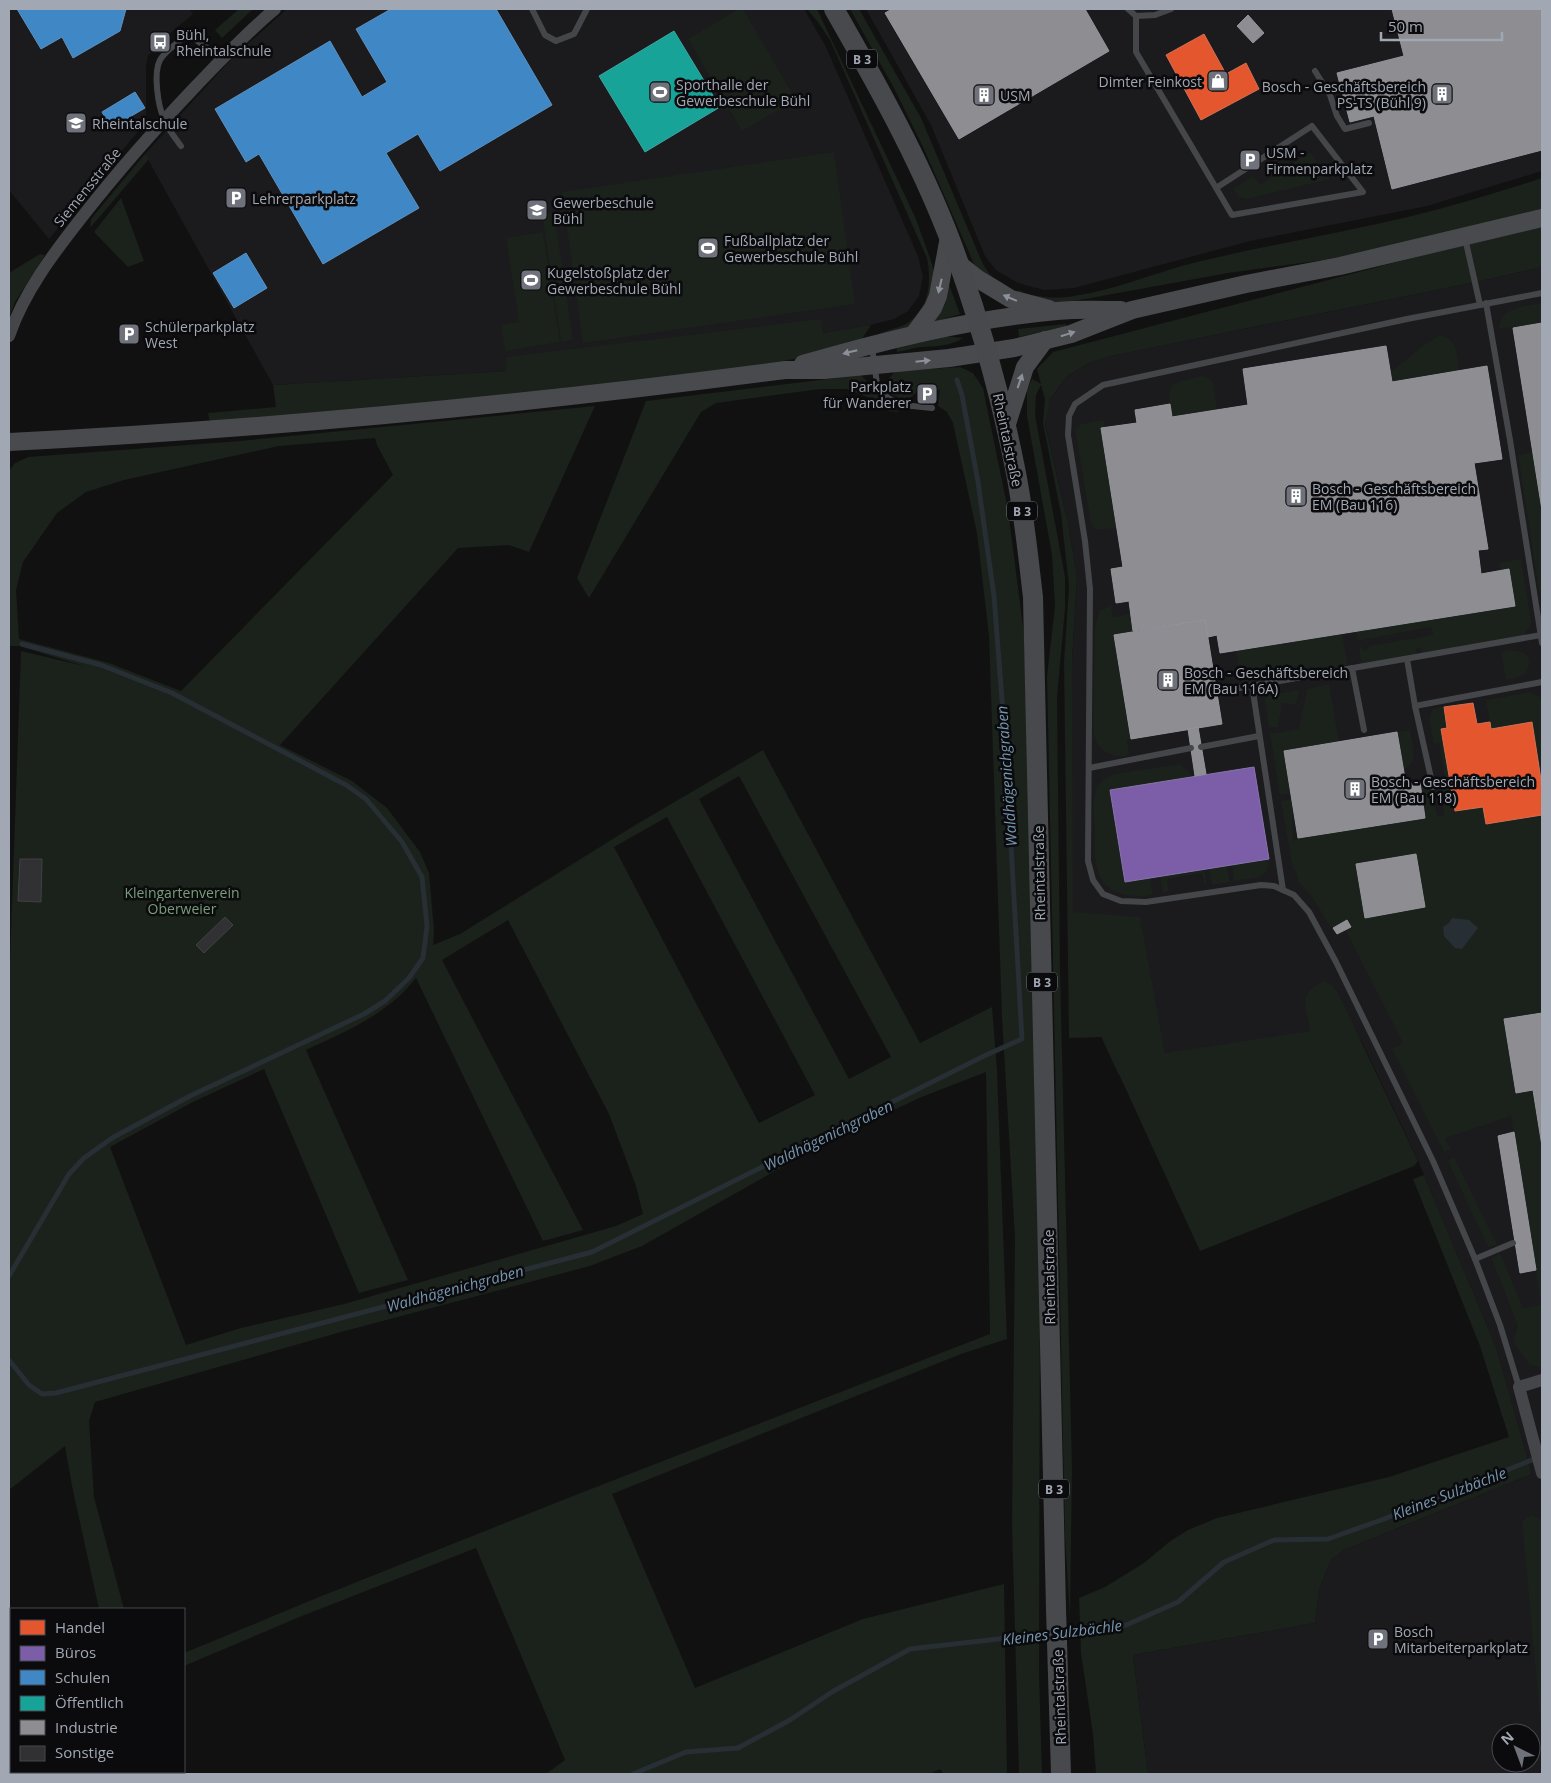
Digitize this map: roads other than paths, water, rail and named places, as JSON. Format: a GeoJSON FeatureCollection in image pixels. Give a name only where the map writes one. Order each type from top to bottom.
{"type":"FeatureCollection","features":[{"type":"Feature","properties":{"kind":"main road","name":"Rheintalstraße"},"geometry":{"type":"LineString","coordinates":[[834,9],[885,99],[920,170],[959,264],[987,353],[1006,426],[1023,516],[1033,597],[1061,1774]]}},
{"type":"Feature","properties":{"kind":"street","name":"Siemensstraße"},"geometry":{"type":"LineString","coordinates":[[9,336],[18,312],[56,251],[115,175],[164,119],[222,59],[275,9]]}},
{"type":"Feature","properties":{"kind":"street"},"geometry":{"type":"LineString","coordinates":[[9,442],[141,436],[392,415],[785,370],[824,370],[875,366],[987,353],[1071,334],[1132,310],[1465,237],[1542,218]]}},
{"type":"Feature","properties":{"kind":"street"},"geometry":{"type":"LineString","coordinates":[[914,334],[933,308],[938,296],[949,238]]}},
{"type":"Feature","properties":{"kind":"street"},"geometry":{"type":"LineString","coordinates":[[959,264],[978,279],[1011,299],[1057,311]]}},
{"type":"Feature","properties":{"kind":"street"},"geometry":{"type":"LineString","coordinates":[[785,370],[914,334],[977,321],[1057,311],[1132,310]]}},
{"type":"Feature","properties":{"kind":"street"},"geometry":{"type":"LineString","coordinates":[[1006,426],[1025,367],[1045,340]]}},
{"type":"Feature","properties":{"kind":"street"},"geometry":{"type":"LineString","coordinates":[[1542,1380],[1520,1387],[1542,1474]]}},
{"type":"Feature","properties":{"kind":"lane"},"geometry":{"type":"LineString","coordinates":[[532,9],[545,36],[556,41],[574,34],[587,9]]}},
{"type":"Feature","properties":{"kind":"lane"},"geometry":{"type":"LineString","coordinates":[[1128,9],[1136,16],[1155,16],[1170,9]]}},
{"type":"Feature","properties":{"kind":"lane"},"geometry":{"type":"LineString","coordinates":[[1136,16],[1136,52],[1216,188],[1232,215],[1363,192],[1312,126],[1216,188]]}},
{"type":"Feature","properties":{"kind":"lane"},"geometry":{"type":"LineString","coordinates":[[181,146],[164,119],[156,73],[160,61],[183,38],[195,39],[222,59]]}},
{"type":"Feature","properties":{"kind":"lane"},"geometry":{"type":"LineString","coordinates":[[1315,71],[1330,95],[1337,116],[1345,129],[1369,123]]}},
{"type":"Feature","properties":{"kind":"lane"},"geometry":{"type":"LineString","coordinates":[[1465,237],[1483,304],[1510,440],[1542,643]]}},
{"type":"Feature","properties":{"kind":"lane"},"geometry":{"type":"LineString","coordinates":[[1520,1387],[1500,1325],[1475,1259],[1426,1146],[1309,912],[1294,895],[1274,886],[1261,884],[1146,902],[1121,902],[1103,894],[1093,880],[1088,861],[1090,589],[1085,541],[1068,434],[1069,416],[1075,404],[1103,385],[1407,319],[1542,293]]}},
{"type":"Feature","properties":{"kind":"lane"},"geometry":{"type":"LineString","coordinates":[[872,346],[877,384],[888,398],[903,405],[932,408]]}},
{"type":"Feature","properties":{"kind":"lane"},"geometry":{"type":"LineString","coordinates":[[1234,689],[1541,635]]}},
{"type":"Feature","properties":{"kind":"lane"},"geometry":{"type":"LineString","coordinates":[[1407,659],[1433,788]]}},
{"type":"Feature","properties":{"kind":"lane"},"geometry":{"type":"LineString","coordinates":[[1352,668],[1364,730]]}},
{"type":"Feature","properties":{"kind":"lane"},"geometry":{"type":"LineString","coordinates":[[1415,706],[1542,682]]}},
{"type":"Feature","properties":{"kind":"lane"},"geometry":{"type":"LineString","coordinates":[[1252,686],[1283,890]]}},
{"type":"Feature","properties":{"kind":"lane"},"geometry":{"type":"LineString","coordinates":[[1201,747],[1260,736]]}},
{"type":"Feature","properties":{"kind":"lane"},"geometry":{"type":"LineString","coordinates":[[1088,768],[1191,748]]}},
{"type":"Feature","properties":{"kind":"lane"},"geometry":{"type":"LineString","coordinates":[[1475,1259],[1513,1243]]}},
{"type":"Feature","properties":{"kind":"waterway","name":"Waldhägenichgraben"},"geometry":{"type":"LineString","coordinates":[[9,1360],[29,1385],[42,1394],[56,1393],[592,1252],[984,1056],[1022,1039],[1005,739],[994,596],[978,482],[962,395],[957,380]]}},
{"type":"Feature","properties":{"kind":"waterway"},"geometry":{"type":"LineString","coordinates":[[9,1276],[69,1174],[84,1158],[112,1138],[190,1096],[364,1014],[385,1001],[409,978],[423,958],[427,926],[422,877],[402,842],[366,799],[346,785],[172,693],[101,665],[22,644]]}},
{"type":"Feature","properties":{"kind":"waterway","name":"Kleines Sulzbächle"},"geometry":{"type":"LineString","coordinates":[[1060,1632],[1126,1625],[1178,1602],[1224,1562],[1274,1540],[1328,1539],[1384,1519],[1537,1458]]}},
{"type":"Feature","properties":{"kind":"waterway","name":"Kleines Sulzbächle"},"geometry":{"type":"LineString","coordinates":[[633,1774],[686,1752],[738,1748],[790,1720],[832,1692],[910,1649],[1052,1633]]}},
{"type":"Feature","properties":{"kind":"place","name":"Bühl, Rheintalschule"},"geometry":{"type":"Point","coordinates":[160,42]}},
{"type":"Feature","properties":{"kind":"place","name":"Dimter Feinkost"},"geometry":{"type":"Point","coordinates":[1218,81]}},
{"type":"Feature","properties":{"kind":"place","name":"Sporthalle der Gewerbeschule Bühl"},"geometry":{"type":"Point","coordinates":[660,92]}},
{"type":"Feature","properties":{"kind":"place","name":"Bosch - Geschäftsbereich PS-TS (Bühl 9)"},"geometry":{"type":"Point","coordinates":[1442,94]}},
{"type":"Feature","properties":{"kind":"place","name":"USM"},"geometry":{"type":"Point","coordinates":[984,95]}},
{"type":"Feature","properties":{"kind":"place","name":"Rheintalschule"},"geometry":{"type":"Point","coordinates":[76,123]}},
{"type":"Feature","properties":{"kind":"place","name":"USM - Firmenparkplatz"},"geometry":{"type":"Point","coordinates":[1250,160]}},
{"type":"Feature","properties":{"kind":"place","name":"Lehrerparkplatz"},"geometry":{"type":"Point","coordinates":[236,198]}},
{"type":"Feature","properties":{"kind":"place","name":"Gewerbeschule Bühl"},"geometry":{"type":"Point","coordinates":[537,210]}},
{"type":"Feature","properties":{"kind":"place","name":"Fußballplatz der Gewerbeschule Bühl"},"geometry":{"type":"Point","coordinates":[708,248]}},
{"type":"Feature","properties":{"kind":"place","name":"Kugelstoßplatz der Gewerbeschule Bühl"},"geometry":{"type":"Point","coordinates":[531,280]}},
{"type":"Feature","properties":{"kind":"place","name":"Schülerparkplatz West"},"geometry":{"type":"Point","coordinates":[129,334]}},
{"type":"Feature","properties":{"kind":"place","name":"Parkplatz für Wanderer"},"geometry":{"type":"Point","coordinates":[927,394]}},
{"type":"Feature","properties":{"kind":"place","name":"Bosch - Geschäftsbereich EM (Bau 116)"},"geometry":{"type":"Point","coordinates":[1296,496]}},
{"type":"Feature","properties":{"kind":"place","name":"Bosch - Geschäftsbereich EM (Bau 116A)"},"geometry":{"type":"Point","coordinates":[1168,680]}},
{"type":"Feature","properties":{"kind":"place","name":"Bosch - Geschäftsbereich EM (Bau 118)"},"geometry":{"type":"Point","coordinates":[1355,789]}},
{"type":"Feature","properties":{"kind":"place","name":"Bosch Mitarbeiterparkplatz"},"geometry":{"type":"Point","coordinates":[1378,1639]}},
{"type":"Feature","properties":{"kind":"park label","name":"Kleingartenverein Oberweier"},"geometry":{"type":"Point","coordinates":[182,900]}}]}
